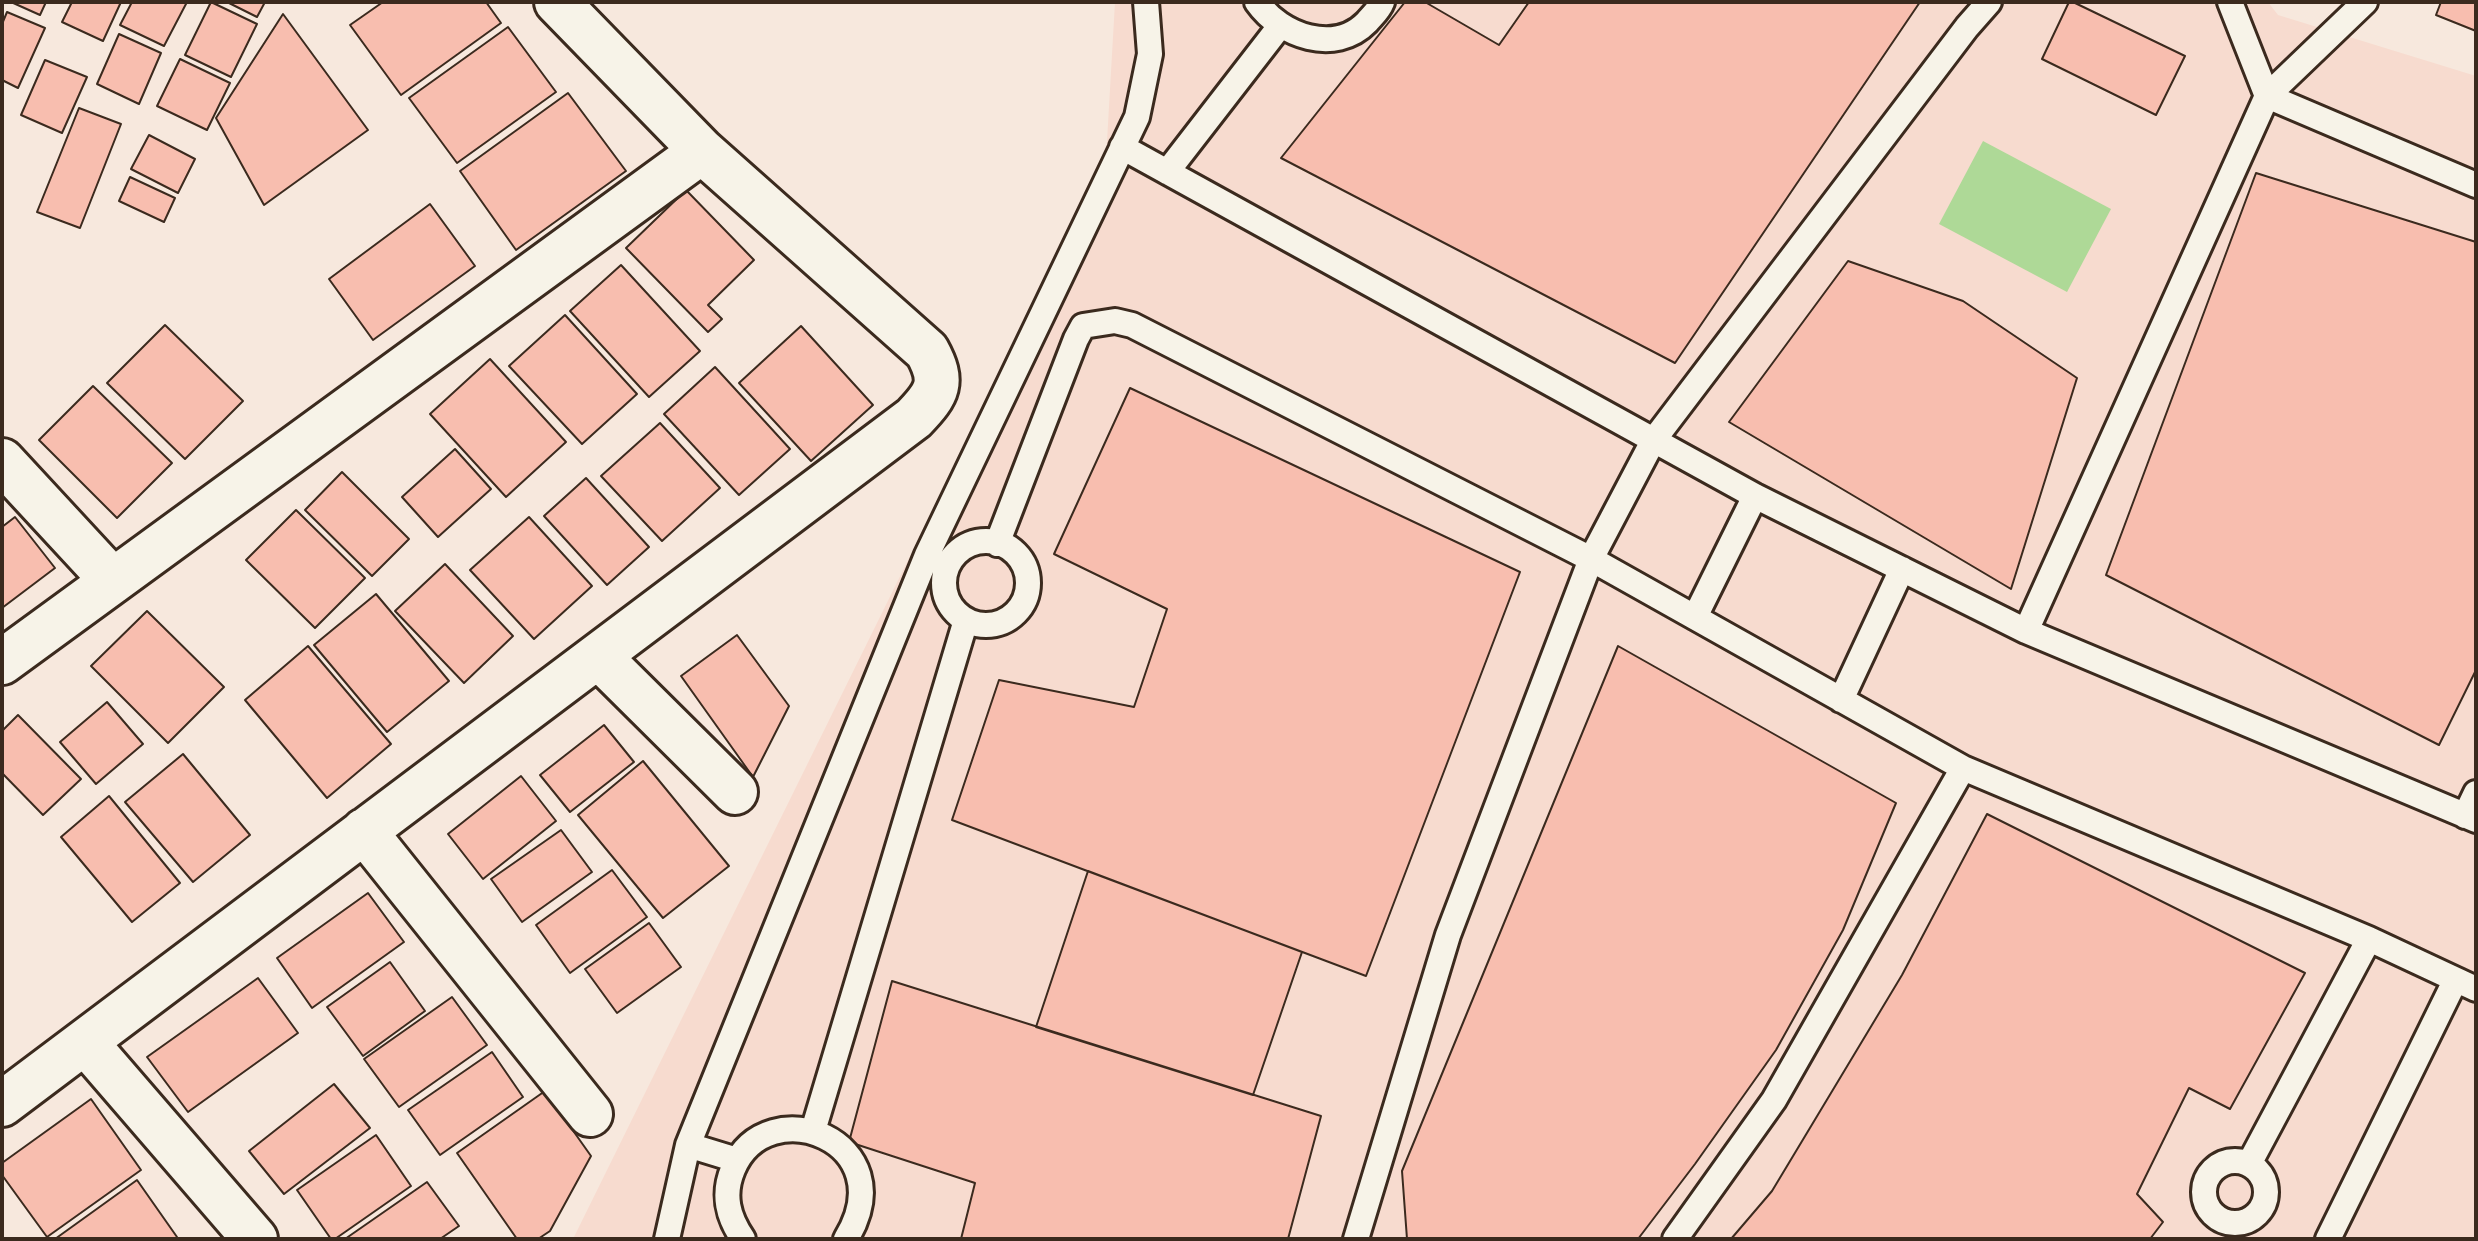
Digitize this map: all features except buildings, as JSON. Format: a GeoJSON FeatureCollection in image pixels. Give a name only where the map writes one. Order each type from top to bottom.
{"type":"FeatureCollection","features":[{"type":"Feature","properties":{"kind":"street"},"geometry":{"type":"LineString","coordinates":[[2,1104],[914,418],[932,399],[938,384],[934,364],[927,351],[702,151],[557,2]]}},
{"type":"Feature","properties":{"kind":"street"},"geometry":{"type":"LineString","coordinates":[[2,662],[702,151]]}},
{"type":"Feature","properties":{"kind":"street"},"geometry":{"type":"LineString","coordinates":[[2,461],[113,581]]}},
{"type":"Feature","properties":{"kind":"street"},"geometry":{"type":"LineString","coordinates":[[598,656],[735,792]]}},
{"type":"Feature","properties":{"kind":"street"},"geometry":{"type":"LineString","coordinates":[[364,831],[590,1114]]}},
{"type":"Feature","properties":{"kind":"street"},"geometry":{"type":"LineString","coordinates":[[85,1042],[255,1239]]}},
{"type":"Feature","properties":{"kind":"lane"},"geometry":{"type":"LineString","coordinates":[[667,1239],[688,1145],[937,559],[1137,117],[1150,54],[1146,2]]}},
{"type":"Feature","properties":{"kind":"lane"},"geometry":{"type":"LineString","coordinates":[[1257,2],[1280,26],[1304,37],[1333,40],[1358,31],[1380,9],[1382,2]]}},
{"type":"Feature","properties":{"kind":"lane"},"geometry":{"type":"LineString","coordinates":[[1356,1239],[1448,935],[1591,559],[1653,441],[1989,2]]}},
{"type":"Feature","properties":{"kind":"lane"},"geometry":{"type":"LineString","coordinates":[[2230,2],[2267,96],[2476,185]]}},
{"type":"Feature","properties":{"kind":"lane"},"geometry":{"type":"LineString","coordinates":[[2026,631],[2267,96],[2365,2]]}},
{"type":"Feature","properties":{"kind":"lane"},"geometry":{"type":"LineString","coordinates":[[1167,172],[1280,26]]}},
{"type":"Feature","properties":{"kind":"lane"},"geometry":{"type":"LineString","coordinates":[[1122,147],[1755,496],[2026,631],[2471,818],[2476,793]]}},
{"type":"Feature","properties":{"kind":"lane"},"geometry":{"type":"LineString","coordinates":[[997,544],[1083,326],[1115,321],[1132,325],[1591,559],[1963,768],[2369,939],[2466,985],[2328,1239]]}},
{"type":"Feature","properties":{"kind":"lane"},"geometry":{"type":"LineString","coordinates":[[1695,617],[1755,496]]}},
{"type":"Feature","properties":{"kind":"lane"},"geometry":{"type":"LineString","coordinates":[[989,541],[1005,546],[1018,556],[1026,570],[1028,587],[1023,602],[1013,615],[998,623],[982,625],[966,620],[954,610],[946,596],[937,559],[973,544],[989,541]]}},
{"type":"Feature","properties":{"kind":"lane"},"geometry":{"type":"LineString","coordinates":[[1841,700],[1902,569]]}},
{"type":"Feature","properties":{"kind":"lane"},"geometry":{"type":"LineString","coordinates":[[813,1131],[966,620]]}},
{"type":"Feature","properties":{"kind":"lane"},"geometry":{"type":"LineString","coordinates":[[1675,1239],[1774,1100],[1963,768]]}},
{"type":"Feature","properties":{"kind":"lane"},"geometry":{"type":"LineString","coordinates":[[2249,1164],[2369,939]]}},
{"type":"Feature","properties":{"kind":"lane"},"geometry":{"type":"LineString","coordinates":[[743,1239],[732,1222],[726,1201],[728,1179],[737,1160],[751,1144],[770,1133],[792,1129],[813,1131],[833,1140],[848,1156],[859,1176],[862,1199],[857,1221],[846,1239]]}},
{"type":"Feature","properties":{"kind":"lane"},"geometry":{"type":"LineString","coordinates":[[688,1145],[737,1160]]}},
{"type":"Feature","properties":{"kind":"lane"},"geometry":{"type":"LineString","coordinates":[[2228,1162],[2249,1164],[2266,1185],[2266,1197],[2254,1217],[2226,1231],[2205,1200],[2208,1177],[2217,1167],[2228,1162]]}},
{"type":"Feature","properties":{"kind":"shaded area"},"geometry":{"type":"Polygon","coordinates":[[[1115,2],[2268,2],[2278,15],[2476,76],[2475,1239],[573,1239],[1106,159],[1115,2]]]}},
{"type":"Feature","properties":{"kind":"green space"},"geometry":{"type":"Polygon","coordinates":[[[1983,141],[2111,209],[2067,292],[1939,224],[1983,141]]]}}]}
